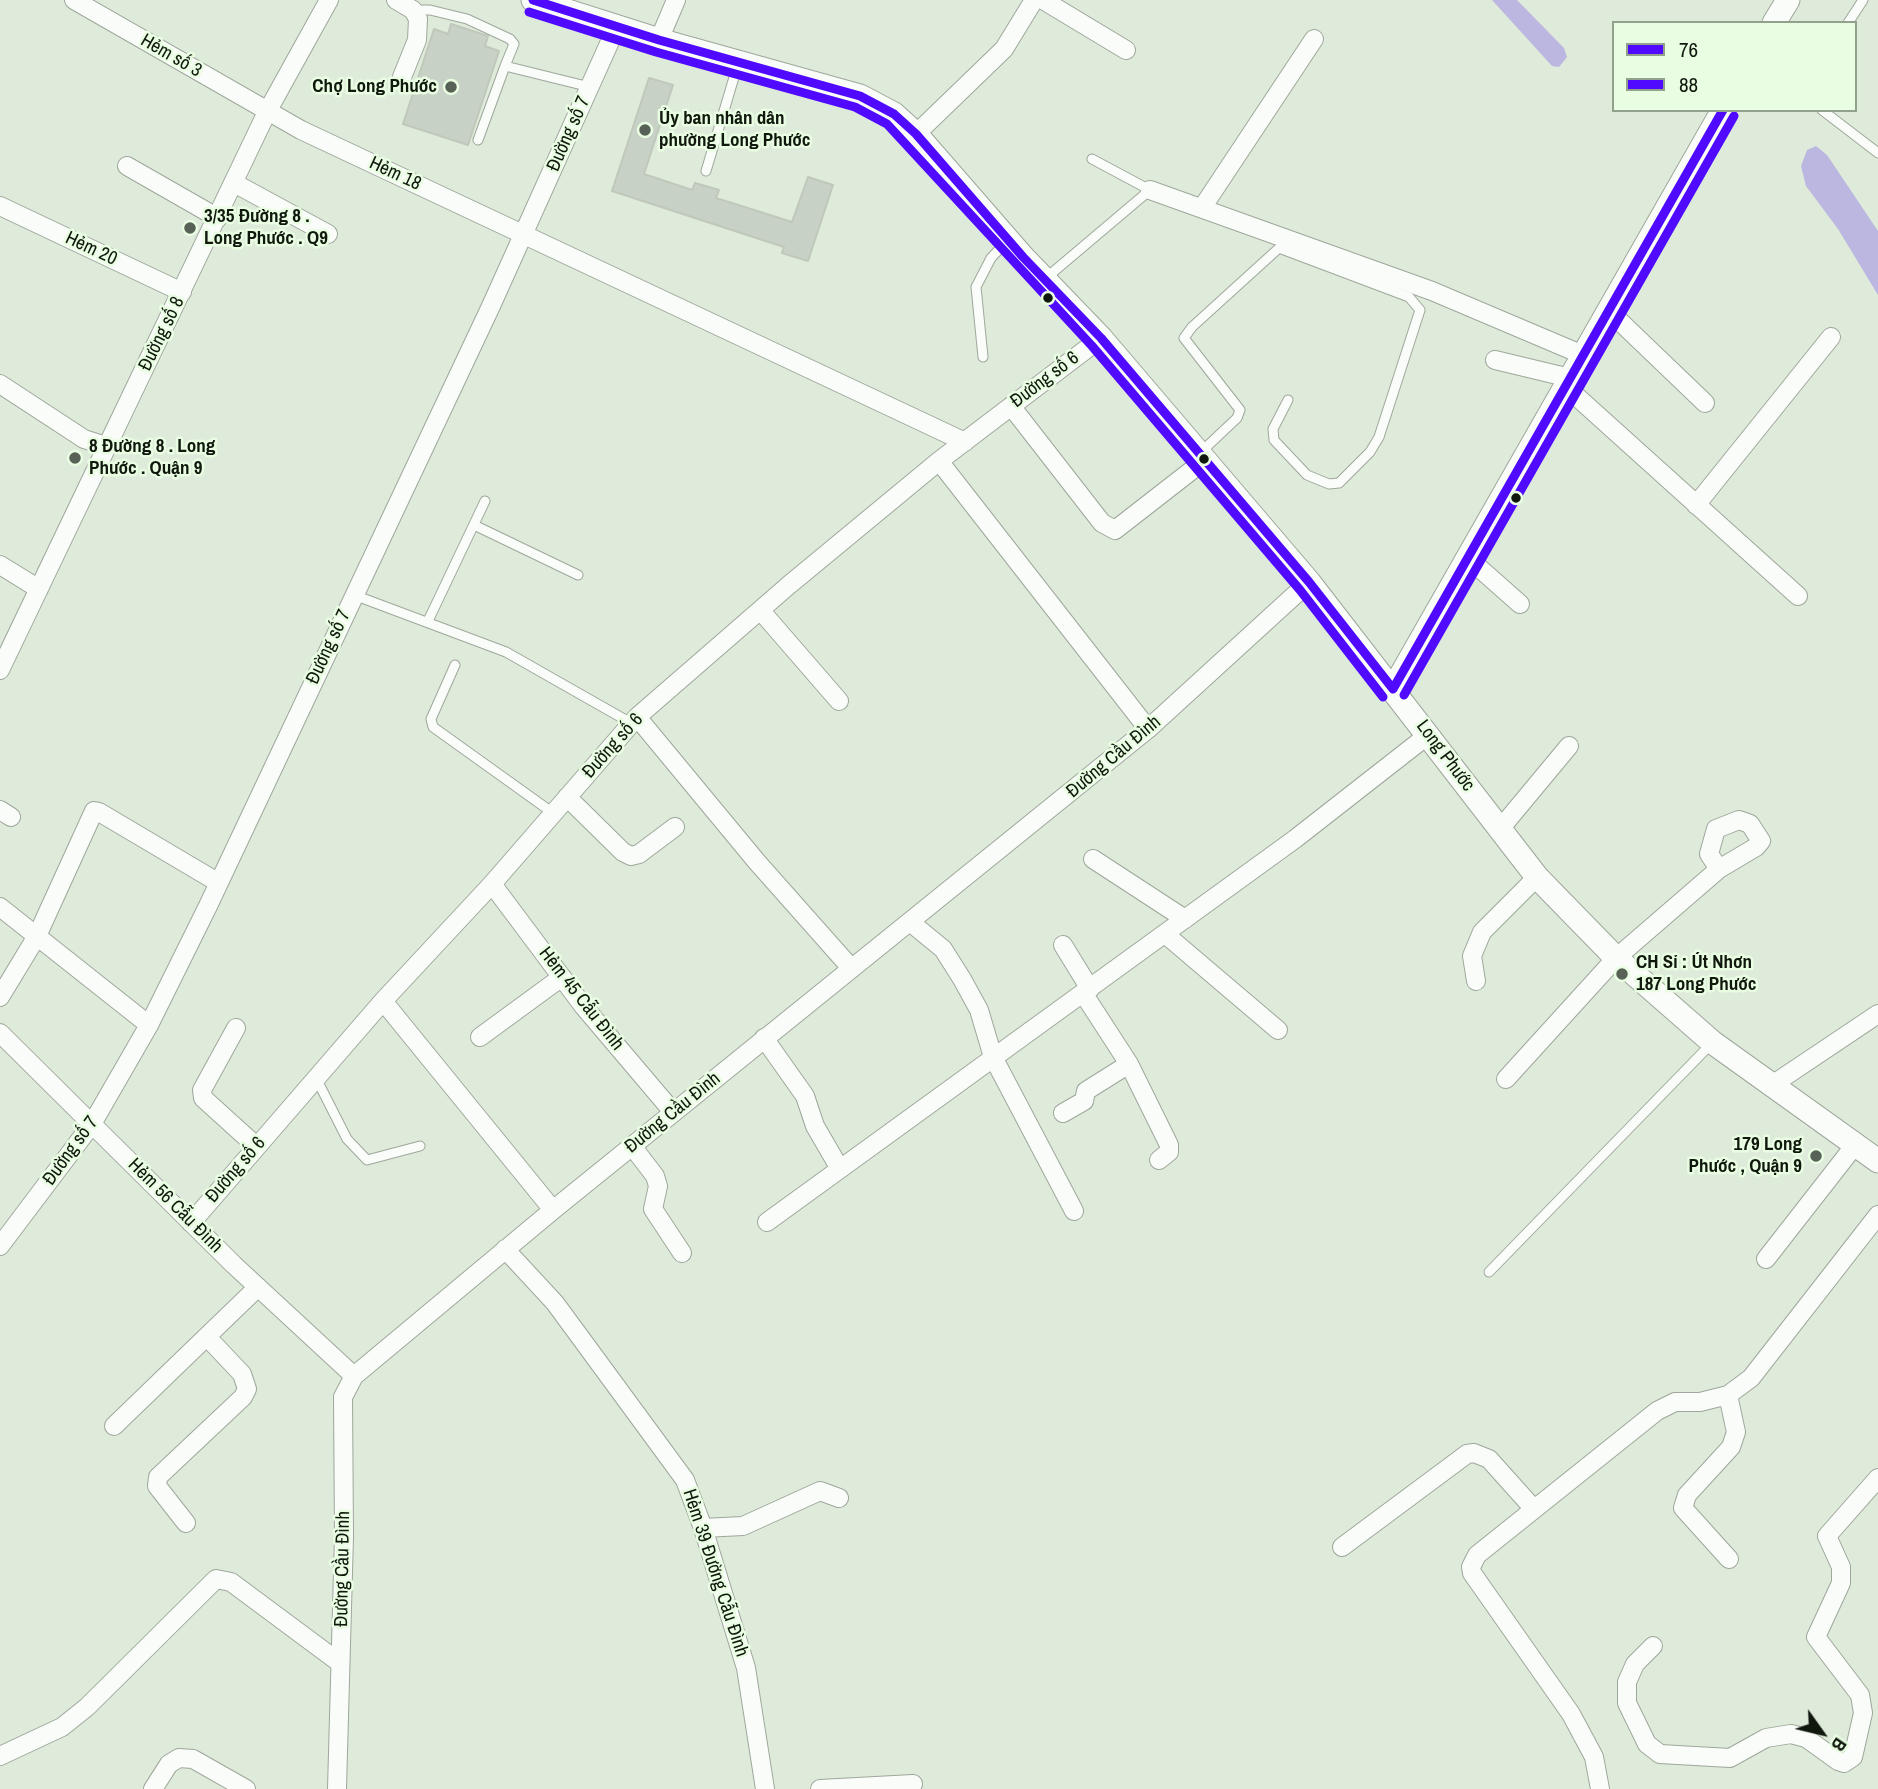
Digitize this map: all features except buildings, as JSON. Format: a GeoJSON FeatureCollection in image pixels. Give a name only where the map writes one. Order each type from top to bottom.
{"type":"FeatureCollection","features":[{"type":"Feature","properties":{"kind":"street","name":"Hẻm số 3"},"geometry":{"type":"LineString","coordinates":[[74,0],[267,112]]}},
{"type":"Feature","properties":{"kind":"street","name":"Đường số 8"},"geometry":{"type":"LineString","coordinates":[[0,670],[6,646],[39,589],[267,112],[329,0]]}},
{"type":"Feature","properties":{"kind":"street"},"geometry":{"type":"LineString","coordinates":[[396,0],[413,10],[418,19],[416,40],[402,77]]}},
{"type":"Feature","properties":{"kind":"street","name":"Long Phước"},"geometry":{"type":"LineString","coordinates":[[533,0],[659,40],[883,105],[916,134],[1009,240],[1101,338],[1309,582],[1537,877],[1616,958],[1712,1042],[1878,1161]]}},
{"type":"Feature","properties":{"kind":"street"},"geometry":{"type":"LineString","coordinates":[[659,40],[676,0]]}},
{"type":"Feature","properties":{"kind":"street"},"geometry":{"type":"LineString","coordinates":[[916,134],[1004,49],[1034,0]]}},
{"type":"Feature","properties":{"kind":"street"},"geometry":{"type":"LineString","coordinates":[[1043,0],[1126,50]]}},
{"type":"Feature","properties":{"kind":"street"},"geometry":{"type":"LineString","coordinates":[[1775,21],[1788,0]]}},
{"type":"Feature","properties":{"kind":"street","name":"Đường số 7"},"geometry":{"type":"LineString","coordinates":[[0,1246],[92,1124],[149,1025],[219,883],[525,233],[617,26]]}},
{"type":"Feature","properties":{"kind":"street"},"geometry":{"type":"LineString","coordinates":[[1202,208],[1314,39]]}},
{"type":"Feature","properties":{"kind":"street","name":"Hẻm 18"},"geometry":{"type":"LineString","coordinates":[[267,112],[965,442]]}},
{"type":"Feature","properties":{"kind":"street"},"geometry":{"type":"LineString","coordinates":[[1393,689],[1722,112]]}},
{"type":"Feature","properties":{"kind":"street"},"geometry":{"type":"LineString","coordinates":[[127,166],[218,218]]}},
{"type":"Feature","properties":{"kind":"street"},"geometry":{"type":"LineString","coordinates":[[234,183],[328,234]]}},
{"type":"Feature","properties":{"kind":"street"},"geometry":{"type":"LineString","coordinates":[[1150,190],[1432,291],[1583,355]]}},
{"type":"Feature","properties":{"kind":"street","name":"Hẻm 20"},"geometry":{"type":"LineString","coordinates":[[0,206],[182,292]]}},
{"type":"Feature","properties":{"kind":"street"},"geometry":{"type":"LineString","coordinates":[[1608,310],[1704,403]]}},
{"type":"Feature","properties":{"kind":"street"},"geometry":{"type":"LineString","coordinates":[[1696,505],[1831,337]]}},
{"type":"Feature","properties":{"kind":"street","name":"Đường số 6"},"geometry":{"type":"LineString","coordinates":[[191,1223],[256,1146],[492,884],[634,720],[939,461],[1101,338]]}},
{"type":"Feature","properties":{"kind":"street"},"geometry":{"type":"LineString","coordinates":[[1495,360],[1567,382],[1696,505],[1798,596]]}},
{"type":"Feature","properties":{"kind":"street"},"geometry":{"type":"LineString","coordinates":[[0,384],[84,439],[106,446]]}},
{"type":"Feature","properties":{"kind":"street"},"geometry":{"type":"LineString","coordinates":[[1011,406],[1102,523],[1115,530],[1202,456]]}},
{"type":"Feature","properties":{"kind":"street"},"geometry":{"type":"LineString","coordinates":[[939,461],[1148,729]]}},
{"type":"Feature","properties":{"kind":"street"},"geometry":{"type":"LineString","coordinates":[[1468,558],[1520,604]]}},
{"type":"Feature","properties":{"kind":"street"},"geometry":{"type":"LineString","coordinates":[[0,565],[39,589]]}},
{"type":"Feature","properties":{"kind":"street","name":"Đường Cầu Đình"},"geometry":{"type":"LineString","coordinates":[[337,1789],[344,1536],[343,1397],[354,1376],[673,1112],[1148,729],[1309,582]]}},
{"type":"Feature","properties":{"kind":"street"},"geometry":{"type":"LineString","coordinates":[[761,611],[839,701]]}},
{"type":"Feature","properties":{"kind":"street"},"geometry":{"type":"LineString","coordinates":[[634,720],[851,968]]}},
{"type":"Feature","properties":{"kind":"street"},"geometry":{"type":"LineString","coordinates":[[767,1222],[1295,839],[1428,735]]}},
{"type":"Feature","properties":{"kind":"street"},"geometry":{"type":"LineString","coordinates":[[1500,829],[1569,746]]}},
{"type":"Feature","properties":{"kind":"street"},"geometry":{"type":"LineString","coordinates":[[567,797],[623,852],[631,856],[639,854],[675,827]]}},
{"type":"Feature","properties":{"kind":"street"},"geometry":{"type":"LineString","coordinates":[[0,997],[37,936],[94,811],[99,811],[219,883]]}},
{"type":"Feature","properties":{"kind":"street"},"geometry":{"type":"LineString","coordinates":[[1093,859],[1185,919]]}},
{"type":"Feature","properties":{"kind":"street"},"geometry":{"type":"LineString","coordinates":[[1506,1079],[1616,958],[1719,869]]}},
{"type":"Feature","properties":{"kind":"street"},"geometry":{"type":"LineString","coordinates":[[1476,981],[1472,956],[1482,932],[1537,877]]}},
{"type":"Feature","properties":{"kind":"street","name":"Hẻm 45 Cẫu Đình"},"geometry":{"type":"LineString","coordinates":[[492,884],[562,978],[673,1112]]}},
{"type":"Feature","properties":{"kind":"street"},"geometry":{"type":"LineString","coordinates":[[0,907],[149,1025]]}},
{"type":"Feature","properties":{"kind":"street"},"geometry":{"type":"LineString","coordinates":[[909,922],[943,949],[962,979],[979,1010],[993,1058],[1074,1211]]}},
{"type":"Feature","properties":{"kind":"street"},"geometry":{"type":"LineString","coordinates":[[1165,934],[1278,1030]]}},
{"type":"Feature","properties":{"kind":"street"},"geometry":{"type":"LineString","coordinates":[[1063,946],[1129,1064],[1169,1145],[1169,1153],[1159,1160]]}},
{"type":"Feature","properties":{"kind":"street"},"geometry":{"type":"LineString","coordinates":[[480,1037],[562,978]]}},
{"type":"Feature","properties":{"kind":"street"},"geometry":{"type":"LineString","coordinates":[[383,1002],[553,1210]]}},
{"type":"Feature","properties":{"kind":"street"},"geometry":{"type":"LineString","coordinates":[[1772,1085],[1878,1014]]}},
{"type":"Feature","properties":{"kind":"street"},"geometry":{"type":"LineString","coordinates":[[236,1028],[202,1090],[203,1098],[256,1146]]}},
{"type":"Feature","properties":{"kind":"street","name":"Hẻm 56 Cẫu Đình"},"geometry":{"type":"LineString","coordinates":[[0,1032],[191,1223],[354,1376]]}},
{"type":"Feature","properties":{"kind":"street"},"geometry":{"type":"LineString","coordinates":[[764,1038],[804,1096],[815,1126],[840,1169]]}},
{"type":"Feature","properties":{"kind":"street"},"geometry":{"type":"LineString","coordinates":[[1063,1113],[1084,1101],[1086,1091],[1129,1064]]}},
{"type":"Feature","properties":{"kind":"street"},"geometry":{"type":"LineString","coordinates":[[1766,1259],[1855,1145]]}},
{"type":"Feature","properties":{"kind":"street"},"geometry":{"type":"LineString","coordinates":[[632,1146],[655,1176],[658,1186],[653,1209],[682,1253]]}},
{"type":"Feature","properties":{"kind":"street"},"geometry":{"type":"LineString","coordinates":[[1600,1789],[1594,1757],[1571,1714],[1472,1573],[1471,1567],[1477,1555],[1657,1410],[1675,1402],[1700,1402],[1728,1395],[1751,1378],[1878,1215]]}},
{"type":"Feature","properties":{"kind":"street","name":"Hẻm 39 Đường Cẫu Đình"},"geometry":{"type":"LineString","coordinates":[[505,1249],[555,1303],[685,1480],[704,1528],[746,1668],[765,1789]]}},
{"type":"Feature","properties":{"kind":"street"},"geometry":{"type":"LineString","coordinates":[[114,1426],[258,1287]]}},
{"type":"Feature","properties":{"kind":"street"},"geometry":{"type":"LineString","coordinates":[[186,1523],[157,1486],[158,1477],[243,1398],[247,1389],[242,1374],[207,1337]]}},
{"type":"Feature","properties":{"kind":"street"},"geometry":{"type":"LineString","coordinates":[[1728,1395],[1737,1432],[1731,1447],[1687,1495],[1683,1508],[1729,1559]]}},
{"type":"Feature","properties":{"kind":"street"},"geometry":{"type":"LineString","coordinates":[[1342,1547],[1467,1454],[1474,1453],[1489,1459],[1533,1508]]}},
{"type":"Feature","properties":{"kind":"street"},"geometry":{"type":"LineString","coordinates":[[1653,1646],[1634,1664],[1627,1682],[1627,1703],[1647,1744],[1660,1754],[1730,1758],[1766,1738],[1791,1734],[1806,1738],[1838,1761],[1844,1763],[1853,1757],[1863,1713],[1860,1695],[1816,1637],[1841,1583],[1841,1567],[1827,1536],[1878,1478]]}},
{"type":"Feature","properties":{"kind":"street"},"geometry":{"type":"LineString","coordinates":[[704,1528],[743,1526],[820,1491],[839,1498]]}},
{"type":"Feature","properties":{"kind":"street"},"geometry":{"type":"LineString","coordinates":[[0,1756],[62,1727],[87,1707],[216,1578],[231,1582],[340,1663]]}},
{"type":"Feature","properties":{"kind":"street"},"geometry":{"type":"LineString","coordinates":[[153,1789],[169,1764],[179,1758],[192,1759],[246,1789]]}},
{"type":"Feature","properties":{"kind":"street"},"geometry":{"type":"LineString","coordinates":[[820,1789],[913,1784]]}},
{"type":"Feature","properties":{"kind":"lane"},"geometry":{"type":"LineString","coordinates":[[1848,21],[1863,0]]}},
{"type":"Feature","properties":{"kind":"lane"},"geometry":{"type":"LineString","coordinates":[[413,10],[430,10],[467,19],[504,35],[513,44],[478,140]]}},
{"type":"Feature","properties":{"kind":"lane"},"geometry":{"type":"LineString","coordinates":[[706,171],[738,62]]}},
{"type":"Feature","properties":{"kind":"lane"},"geometry":{"type":"LineString","coordinates":[[505,66],[590,87]]}},
{"type":"Feature","properties":{"kind":"lane"},"geometry":{"type":"LineString","coordinates":[[1825,112],[1878,153]]}},
{"type":"Feature","properties":{"kind":"lane"},"geometry":{"type":"LineString","coordinates":[[1045,279],[1150,190],[1092,159]]}},
{"type":"Feature","properties":{"kind":"lane"},"geometry":{"type":"LineString","coordinates":[[983,356],[976,287],[990,258],[1009,240]]}},
{"type":"Feature","properties":{"kind":"lane"},"geometry":{"type":"LineString","coordinates":[[1202,456],[1237,418],[1240,410],[1184,338],[1192,327],[1273,252],[1279,248],[1409,297],[1415,303],[1420,310],[1419,320],[1379,437],[1370,452],[1339,483],[1329,484],[1307,475],[1274,440],[1273,429],[1288,400]]}},
{"type":"Feature","properties":{"kind":"lane"},"geometry":{"type":"LineString","coordinates":[[428,621],[485,501]]}},
{"type":"Feature","properties":{"kind":"lane"},"geometry":{"type":"LineString","coordinates":[[474,525],[578,575]]}},
{"type":"Feature","properties":{"kind":"lane"},"geometry":{"type":"LineString","coordinates":[[353,595],[506,652],[634,720]]}},
{"type":"Feature","properties":{"kind":"lane"},"geometry":{"type":"LineString","coordinates":[[455,665],[431,719],[432,725],[553,813]]}},
{"type":"Feature","properties":{"kind":"lane"},"geometry":{"type":"LineString","coordinates":[[1489,1272],[1712,1042]]}},
{"type":"Feature","properties":{"kind":"lane"},"geometry":{"type":"LineString","coordinates":[[316,1078],[347,1139],[367,1160],[420,1146]]}},
{"type":"Feature","properties":{"kind":"shaded area"},"geometry":{"type":"Polygon","coordinates":[[[1492,0],[1517,0],[1564,48],[1567,57],[1559,67],[1552,66],[1492,0]]]}},
{"type":"Feature","properties":{"kind":"shaded area"},"geometry":{"type":"Polygon","coordinates":[[[1816,146],[1827,155],[1878,231],[1878,295],[1838,229],[1806,186],[1801,166],[1807,150],[1816,146]]]}},
{"type":"Feature","properties":{"kind":"transit line","name":"76"},"geometry":{"type":"LineString","coordinates":[[533,0],[659,40],[860,96],[894,114],[916,134],[1023,257],[1101,338],[1309,582],[1393,689]]}},
{"type":"Feature","properties":{"kind":"transit line","name":"88"},"geometry":{"type":"LineString","coordinates":[[529,12],[656,52],[855,107],[887,124],[1092,346],[1300,590],[1383,697]]}},
{"type":"Feature","properties":{"kind":"transit line","name":"76"},"geometry":{"type":"LineString","coordinates":[[1393,689],[1722,112]]}},
{"type":"Feature","properties":{"kind":"transit line","name":"88"},"geometry":{"type":"LineString","coordinates":[[1404,695],[1734,116]]}},
{"type":"Feature","properties":{"kind":"place","name":"Chợ Long Phước"},"geometry":{"type":"Point","coordinates":[451,87]}},
{"type":"Feature","properties":{"kind":"place","name":"Ủy ban nhân dân phường Long Phước"},"geometry":{"type":"Point","coordinates":[645,130]}},
{"type":"Feature","properties":{"kind":"place","name":"3/35 Đường 8 . Long Phước . Q9"},"geometry":{"type":"Point","coordinates":[190,228]}},
{"type":"Feature","properties":{"kind":"place","name":"8 Đường 8 . Long Phước . Quận 9"},"geometry":{"type":"Point","coordinates":[75,458]}},
{"type":"Feature","properties":{"kind":"place","name":"CH Sỉ : Út Nhơn 187 Long Phước"},"geometry":{"type":"Point","coordinates":[1622,974]}},
{"type":"Feature","properties":{"kind":"place","name":"179 Long Phước , Quận 9"},"geometry":{"type":"Point","coordinates":[1816,1156]}}]}
